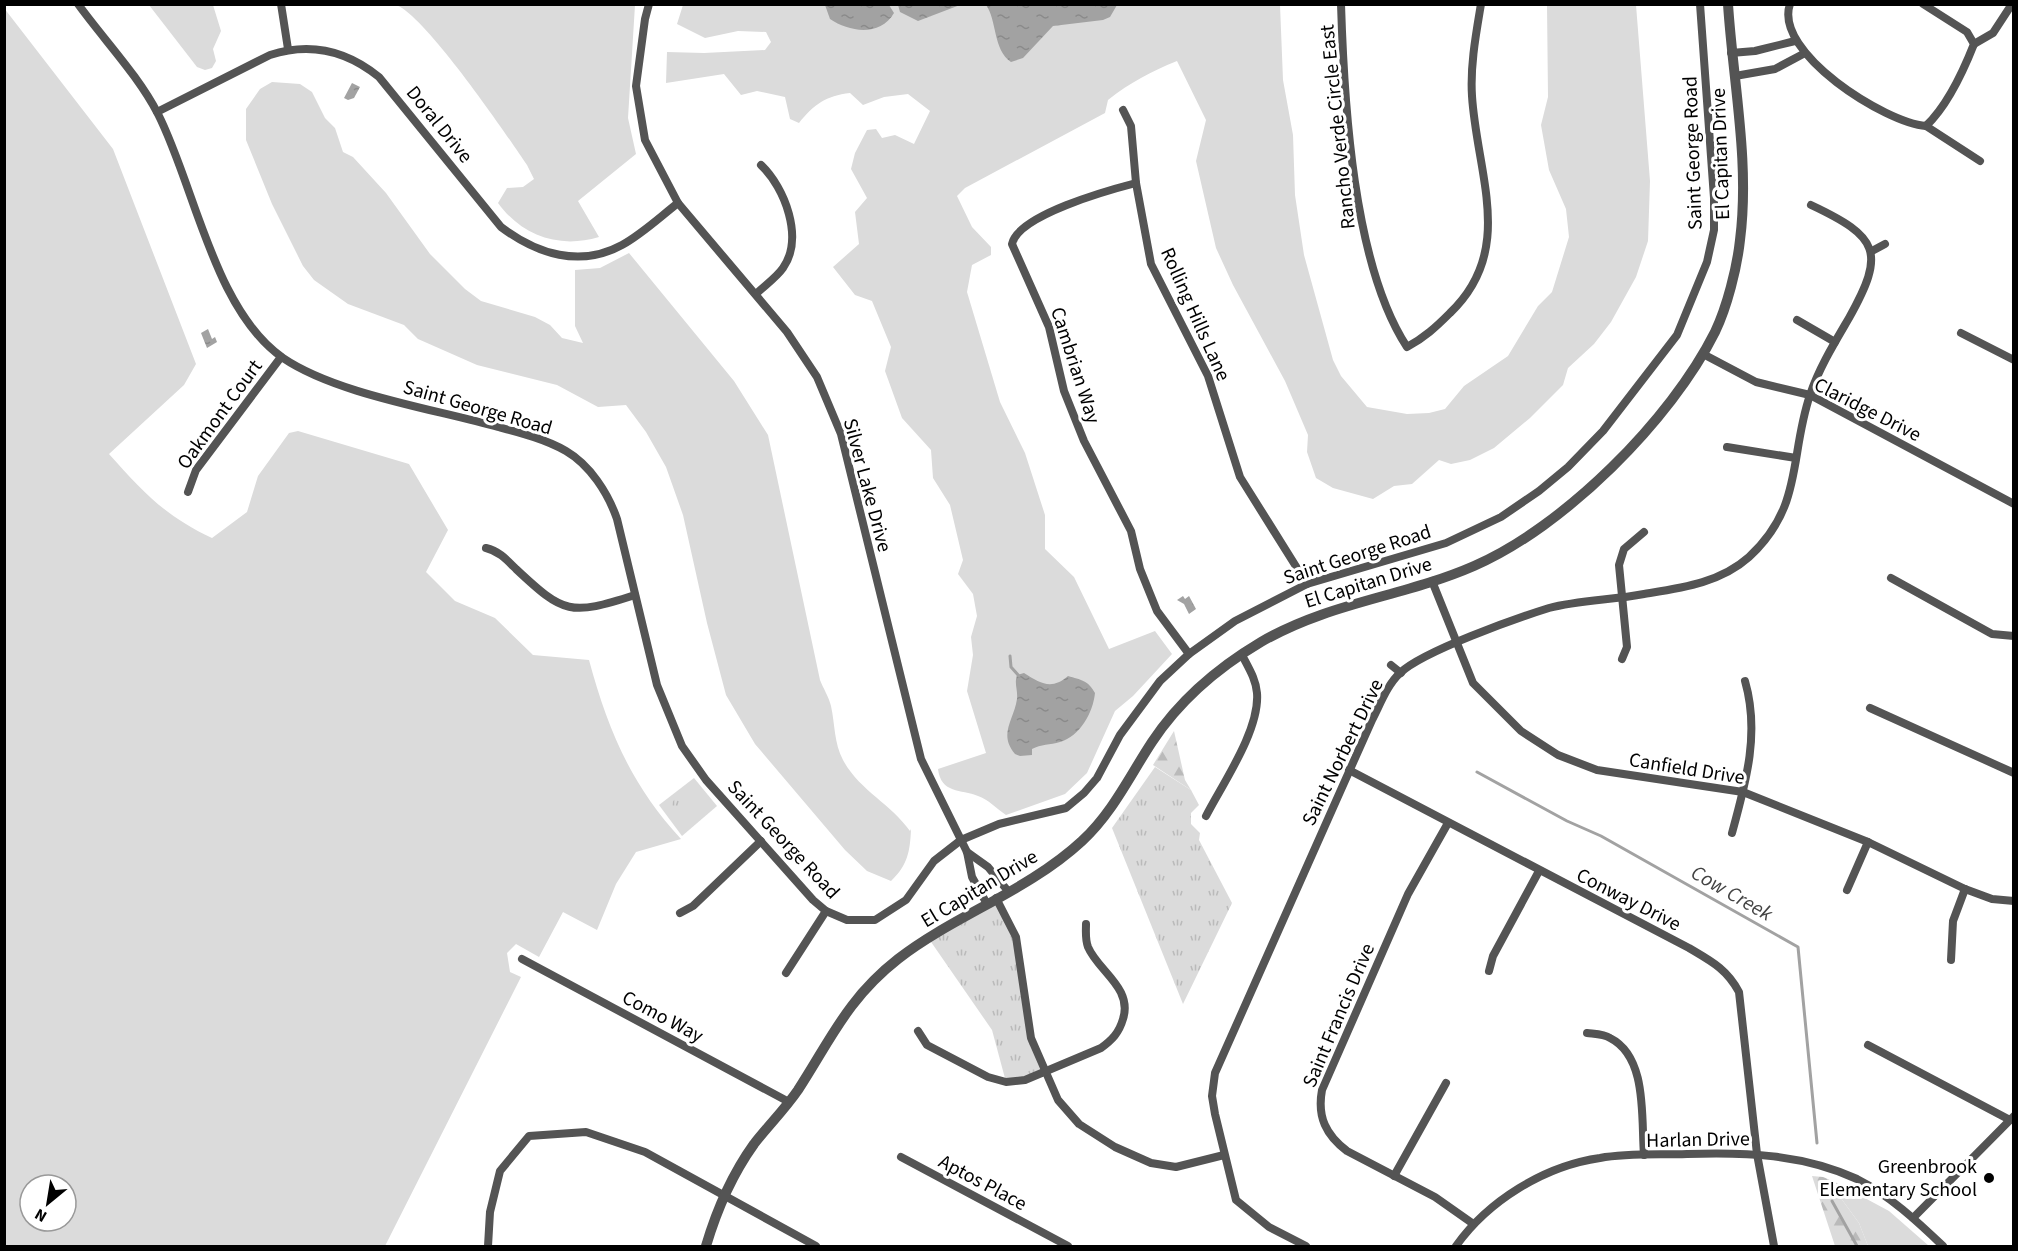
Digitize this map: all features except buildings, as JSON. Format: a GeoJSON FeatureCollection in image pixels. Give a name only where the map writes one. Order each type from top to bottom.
{"type":"FeatureCollection","features":[{"type":"Feature","properties":{"kind":"street","name":"Saint George Road"},"geometry":{"type":"LineString","coordinates":[[78,4],[157,112],[233,300],[253,330],[281,357],[319,378],[529,435],[567,452],[590,472],[613,508],[657,685],[673,728],[706,780],[813,900],[826,911],[847,920],[863,922],[888,914],[906,900],[934,861],[961,840],[999,824],[1066,808],[1097,778],[1120,735],[1160,681],[1189,654],[1244,616],[1307,584],[1446,543],[1516,507],[1569,466],[1603,431],[1677,335],[1707,262],[1714,230],[1714,198],[1700,4]]}},
{"type":"Feature","properties":{"kind":"street"},"geometry":{"type":"LineString","coordinates":[[281,4],[288,49]]}},
{"type":"Feature","properties":{"kind":"street","name":"Silver Lake Drive"},"geometry":{"type":"LineString","coordinates":[[650,4],[645,19],[636,86],[645,140],[678,203],[787,332],[817,377],[841,434],[918,749],[968,852]]}},
{"type":"Feature","properties":{"kind":"street","name":"Rancho Verde Circle East"},"geometry":{"type":"LineString","coordinates":[[1341,4],[1342,57],[1357,187],[1371,263],[1383,300],[1407,347],[1424,338],[1464,299],[1480,273],[1489,239],[1488,206],[1472,94],[1481,4]]}},
{"type":"Feature","properties":{"kind":"street","name":"El Capitan Drive"},"geometry":{"type":"LineString","coordinates":[[706,1246],[723,1197],[752,1148],[789,1102],[839,1021],[876,977],[900,957],[1064,856],[1094,830],[1119,799],[1152,742],[1171,717],[1196,691],[1242,655],[1279,633],[1333,609],[1476,566],[1509,548],[1549,522],[1592,487],[1652,422],[1703,354],[1718,327],[1735,271],[1740,245],[1743,185],[1728,4]]}},
{"type":"Feature","properties":{"kind":"street"},"geometry":{"type":"LineString","coordinates":[[1790,4],[1788,20],[1795,41],[1836,82],[1909,125],[1926,126],[1980,161]]}},
{"type":"Feature","properties":{"kind":"street"},"geometry":{"type":"LineString","coordinates":[[1923,4],[1966,32],[1974,44]]}},
{"type":"Feature","properties":{"kind":"street"},"geometry":{"type":"LineString","coordinates":[[1926,126],[1936,116],[1967,63],[1974,44],[1993,33],[2012,4]]}},
{"type":"Feature","properties":{"kind":"street"},"geometry":{"type":"LineString","coordinates":[[1731,53],[1755,51],[1795,41]]}},
{"type":"Feature","properties":{"kind":"street","name":"Doral Drive"},"geometry":{"type":"LineString","coordinates":[[157,112],[255,62],[288,49],[336,52],[366,66],[390,89],[501,227],[524,244],[543,252],[564,256],[602,253],[623,245],[678,203]]}},
{"type":"Feature","properties":{"kind":"street"},"geometry":{"type":"LineString","coordinates":[[1735,75],[1775,69],[1805,53]]}},
{"type":"Feature","properties":{"kind":"street","name":"Rolling Hills Lane"},"geometry":{"type":"LineString","coordinates":[[1123,110],[1131,126],[1136,183],[1151,264],[1208,376],[1240,477],[1307,584]]}},
{"type":"Feature","properties":{"kind":"street"},"geometry":{"type":"LineString","coordinates":[[756,294],[782,269],[793,239],[790,219],[773,176],[761,165]]}},
{"type":"Feature","properties":{"kind":"street","name":"Cambrian Way"},"geometry":{"type":"LineString","coordinates":[[1136,183],[1101,192],[1064,206],[1021,229],[1014,236],[1012,244],[1048,327],[1064,391],[1084,441],[1131,531],[1140,569],[1157,611],[1189,654]]}},
{"type":"Feature","properties":{"kind":"street"},"geometry":{"type":"LineString","coordinates":[[1811,205],[1842,219],[1863,236],[1872,251],[1885,244]]}},
{"type":"Feature","properties":{"kind":"street","name":"Saint Norbert Drive"},"geometry":{"type":"LineString","coordinates":[[1306,1246],[1269,1227],[1236,1200],[1212,1096],[1215,1073],[1372,720],[1401,673],[1455,643],[1551,608],[1694,586],[1728,572],[1748,558],[1770,534],[1785,507],[1794,483],[1796,459],[1810,395],[1835,342],[1864,291],[1872,267],[1872,251]]}},
{"type":"Feature","properties":{"kind":"street"},"geometry":{"type":"LineString","coordinates":[[1797,320],[1835,342]]}},
{"type":"Feature","properties":{"kind":"street"},"geometry":{"type":"LineString","coordinates":[[1961,333],[2013,360]]}},
{"type":"Feature","properties":{"kind":"street","name":"Claridge Drive"},"geometry":{"type":"LineString","coordinates":[[1703,354],[1755,382],[1810,395],[2013,504]]}},
{"type":"Feature","properties":{"kind":"street","name":"Oakmont Court"},"geometry":{"type":"LineString","coordinates":[[188,492],[196,470],[281,357]]}},
{"type":"Feature","properties":{"kind":"street"},"geometry":{"type":"LineString","coordinates":[[1726,447],[1796,459]]}},
{"type":"Feature","properties":{"kind":"street"},"geometry":{"type":"LineString","coordinates":[[1622,659],[1627,647],[1619,565],[1624,549],[1644,532]]}},
{"type":"Feature","properties":{"kind":"street"},"geometry":{"type":"LineString","coordinates":[[486,548],[503,556],[543,594],[560,606],[582,608],[635,595]]}},
{"type":"Feature","properties":{"kind":"street"},"geometry":{"type":"LineString","coordinates":[[1891,578],[1992,634],[2013,636]]}},
{"type":"Feature","properties":{"kind":"street","name":"Canfield Drive"},"geometry":{"type":"LineString","coordinates":[[1432,581],[1473,683],[1521,731],[1557,755],[1597,770],[1743,792],[1868,842],[1965,889],[1992,899],[2013,901]]}},
{"type":"Feature","properties":{"kind":"street"},"geometry":{"type":"LineString","coordinates":[[1206,816],[1253,724],[1257,706],[1257,690],[1242,655]]}},
{"type":"Feature","properties":{"kind":"street"},"geometry":{"type":"LineString","coordinates":[[1391,665],[1401,673]]}},
{"type":"Feature","properties":{"kind":"street"},"geometry":{"type":"LineString","coordinates":[[1732,833],[1752,745],[1752,706],[1745,681]]}},
{"type":"Feature","properties":{"kind":"street"},"geometry":{"type":"LineString","coordinates":[[1870,708],[2013,773]]}},
{"type":"Feature","properties":{"kind":"street","name":"Conway Drive"},"geometry":{"type":"LineString","coordinates":[[1349,770],[1689,948],[1717,964],[1730,976],[1739,992],[1757,1154],[1774,1246]]}},
{"type":"Feature","properties":{"kind":"street","name":"Saint Francis Drive"},"geometry":{"type":"LineString","coordinates":[[1448,823],[1408,894],[1322,1090],[1319,1103],[1326,1129],[1335,1142],[1435,1197],[1473,1223]]}},
{"type":"Feature","properties":{"kind":"street"},"geometry":{"type":"LineString","coordinates":[[680,913],[693,906],[761,841]]}},
{"type":"Feature","properties":{"kind":"street"},"geometry":{"type":"LineString","coordinates":[[1847,890],[1868,842]]}},
{"type":"Feature","properties":{"kind":"street"},"geometry":{"type":"LineString","coordinates":[[968,852],[988,867],[1008,891]]}},
{"type":"Feature","properties":{"kind":"street"},"geometry":{"type":"LineString","coordinates":[[968,852],[972,877],[992,901],[1016,937],[1031,1038],[1058,1100],[1079,1124],[1115,1147],[1151,1163],[1176,1167],[1224,1155]]}},
{"type":"Feature","properties":{"kind":"street"},"geometry":{"type":"LineString","coordinates":[[1489,971],[1493,956],[1539,871]]}},
{"type":"Feature","properties":{"kind":"street"},"geometry":{"type":"LineString","coordinates":[[1951,960],[1953,921],[1965,889]]}},
{"type":"Feature","properties":{"kind":"street"},"geometry":{"type":"LineString","coordinates":[[786,973],[826,911]]}},
{"type":"Feature","properties":{"kind":"street"},"geometry":{"type":"LineString","coordinates":[[918,1031],[927,1045],[988,1077],[1006,1082],[1025,1080],[1101,1048],[1112,1040],[1119,1030],[1124,1015],[1120,991],[1088,948],[1086,924]]}},
{"type":"Feature","properties":{"kind":"street","name":"Como Way"},"geometry":{"type":"LineString","coordinates":[[522,959],[789,1102]]}},
{"type":"Feature","properties":{"kind":"street"},"geometry":{"type":"LineString","coordinates":[[1587,1033],[1609,1037],[1622,1046],[1632,1059],[1638,1076],[1644,1155]]}},
{"type":"Feature","properties":{"kind":"street"},"geometry":{"type":"LineString","coordinates":[[1868,1045],[2012,1118],[1913,1218]]}},
{"type":"Feature","properties":{"kind":"street"},"geometry":{"type":"LineString","coordinates":[[1394,1176],[1446,1083]]}},
{"type":"Feature","properties":{"kind":"street"},"geometry":{"type":"LineString","coordinates":[[488,1246],[490,1212],[500,1171],[529,1136],[586,1132],[645,1152],[723,1197],[816,1246]]}},
{"type":"Feature","properties":{"kind":"street","name":"Harlan Drive"},"geometry":{"type":"LineString","coordinates":[[1456,1246],[1473,1223],[1529,1182],[1564,1167],[1600,1158],[1644,1155],[1757,1154],[1809,1161],[1858,1180],[1913,1218],[1943,1246]]}},
{"type":"Feature","properties":{"kind":"street","name":"Aptos Place"},"geometry":{"type":"LineString","coordinates":[[901,1157],[1068,1246]]}},
{"type":"Feature","properties":{"kind":"street"},"geometry":{"type":"LineString","coordinates":[[1045,1246],[1050,1236]]}},
{"type":"Feature","properties":{"kind":"green space"},"geometry":{"type":"Polygon","coordinates":[[[149,5],[213,5],[221,31],[213,49],[216,61],[212,68],[205,70],[197,67],[149,5]]]}},
{"type":"Feature","properties":{"kind":"green space"},"geometry":{"type":"Polygon","coordinates":[[[396,5],[635,5],[628,118],[636,154],[578,201],[599,237],[570,241],[542,237],[518,224],[498,203],[507,188],[523,187],[534,179],[527,165],[445,52],[409,13],[396,5]]]}},
{"type":"Feature","properties":{"kind":"green space"},"geometry":{"type":"Polygon","coordinates":[[[683,5],[1280,5],[1283,80],[1293,135],[1295,195],[1304,255],[1333,360],[1341,376],[1367,407],[1407,414],[1429,413],[1445,409],[1464,386],[1508,356],[1538,306],[1552,292],[1569,237],[1566,209],[1549,170],[1541,125],[1548,97],[1547,5],[1636,5],[1650,181],[1648,241],[1636,277],[1611,322],[1594,344],[1568,368],[1563,385],[1530,418],[1494,448],[1470,460],[1451,464],[1439,460],[1412,484],[1394,486],[1373,499],[1333,488],[1316,478],[1307,452],[1308,435],[1285,381],[1233,285],[1216,248],[1196,161],[1206,120],[1177,61],[1141,78],[1116,94],[1108,100],[1105,113],[965,188],[957,196],[972,227],[991,247],[991,255],[972,265],[967,292],[1000,402],[1025,453],[1045,515],[1045,549],[1074,577],[1109,649],[1155,631],[1172,654],[1133,696],[1115,711],[1087,773],[1065,794],[1006,815],[982,797],[947,787],[940,777],[938,769],[986,753],[967,691],[973,655],[971,637],[977,616],[973,594],[958,574],[963,560],[950,505],[933,478],[931,450],[902,418],[885,371],[891,347],[872,301],[855,295],[833,267],[859,244],[855,212],[867,198],[851,169],[855,153],[867,130],[876,129],[882,138],[895,135],[914,144],[930,111],[908,94],[884,97],[863,105],[850,93],[834,96],[821,102],[799,123],[790,119],[785,97],[757,91],[741,95],[724,74],[666,83],[667,52],[765,50],[771,42],[766,32],[738,31],[705,38],[677,24],[683,5]]]}},
{"type":"Feature","properties":{"kind":"green space"},"geometry":{"type":"Polygon","coordinates":[[[4,8],[113,149],[196,364],[184,385],[109,454],[168,512],[212,538],[247,512],[258,476],[289,433],[298,431],[409,464],[448,530],[426,572],[455,601],[495,618],[533,655],[589,660],[604,710],[623,756],[648,798],[681,839],[636,852],[616,884],[597,930],[563,912],[539,957],[516,944],[507,953],[510,972],[521,977],[385,1246],[5,1246],[4,8]]]}},
{"type":"Feature","properties":{"kind":"green space"},"geometry":{"type":"Polygon","coordinates":[[[272,82],[300,84],[312,92],[325,118],[335,128],[343,152],[353,157],[386,193],[430,254],[465,289],[481,301],[535,317],[550,325],[562,338],[583,343],[575,326],[575,270],[600,268],[629,253],[734,381],[768,435],[820,680],[831,706],[840,754],[850,771],[866,789],[894,813],[910,831],[911,829],[907,857],[891,881],[867,871],[845,850],[755,744],[726,695],[683,515],[666,467],[646,432],[626,405],[598,407],[557,385],[477,365],[418,339],[404,325],[348,304],[314,280],[303,266],[272,204],[246,140],[246,109],[260,89],[272,82]]]}},
{"type":"Feature","properties":{"kind":"green space"},"geometry":{"type":"Polygon","coordinates":[[[1174,731],[1185,780],[1191,790],[1153,765],[1174,731]]]}},
{"type":"Feature","properties":{"kind":"green space"},"geometry":{"type":"Polygon","coordinates":[[[1155,767],[1191,790],[1199,805],[1191,813],[1191,824],[1200,833],[1199,840],[1232,903],[1183,1004],[1112,828],[1155,767]]]}},
{"type":"Feature","properties":{"kind":"green space"},"geometry":{"type":"Polygon","coordinates":[[[694,778],[717,806],[682,836],[659,805],[694,778]]]}},
{"type":"Feature","properties":{"kind":"green space"},"geometry":{"type":"Polygon","coordinates":[[[679,798],[684,800],[686,805],[684,810],[679,812],[674,810],[672,805],[674,800],[679,798]]]}},
{"type":"Feature","properties":{"kind":"green space"},"geometry":{"type":"Polygon","coordinates":[[[996,898],[1016,937],[1031,1038],[1044,1072],[1006,1082],[992,1030],[929,939],[996,898]]]}},
{"type":"Feature","properties":{"kind":"green space"},"geometry":{"type":"Polygon","coordinates":[[[1812,1176],[1823,1177],[1835,1182],[1835,1190],[1859,1223],[1868,1246],[1835,1246],[1812,1176]]]}},
{"type":"Feature","properties":{"kind":"green space"},"geometry":{"type":"Polygon","coordinates":[[[1835,1182],[1889,1211],[1929,1246],[1868,1246],[1859,1223],[1835,1190],[1835,1182]]]}},
{"type":"Feature","properties":{"kind":"water"},"geometry":{"type":"Polygon","coordinates":[[[825,5],[889,5],[894,13],[881,26],[873,29],[855,29],[830,19],[825,5]]]}},
{"type":"Feature","properties":{"kind":"water"},"geometry":{"type":"Polygon","coordinates":[[[898,5],[960,5],[918,21],[900,12],[898,5]]]}},
{"type":"Feature","properties":{"kind":"water"},"geometry":{"type":"Polygon","coordinates":[[[986,5],[1117,5],[1110,17],[1103,20],[1053,26],[1023,58],[1011,62],[1001,50],[986,5]]]}},
{"type":"Feature","properties":{"kind":"water"},"geometry":{"type":"Polygon","coordinates":[[[352,83],[360,87],[354,98],[348,100],[344,98],[352,83]]]}},
{"type":"Feature","properties":{"kind":"water"},"geometry":{"type":"Polygon","coordinates":[[[208,329],[212,339],[215,337],[217,342],[207,348],[201,333],[208,329]]]}},
{"type":"Feature","properties":{"kind":"water"},"geometry":{"type":"Polygon","coordinates":[[[1183,596],[1185,599],[1189,596],[1196,609],[1189,614],[1184,604],[1177,600],[1183,596]]]}},
{"type":"Feature","properties":{"kind":"water"},"geometry":{"type":"Polygon","coordinates":[[[1024,673],[1046,684],[1057,683],[1068,676],[1087,683],[1095,693],[1088,716],[1074,735],[1060,742],[1032,749],[1032,755],[1020,756],[1015,754],[1010,747],[1007,733],[1017,699],[1017,675],[1024,673]]]}},
{"type":"Feature","properties":{"kind":"waterway"},"geometry":{"type":"LineString","coordinates":[[1010,656],[1011,667],[1019,676]]}},
{"type":"Feature","properties":{"kind":"waterway","name":"Cow Creek"},"geometry":{"type":"LineString","coordinates":[[1477,772],[1567,821],[1601,836],[1798,947],[1817,1143]]}},
{"type":"Feature","properties":{"kind":"waterway","name":"Cow Creek"},"geometry":{"type":"LineString","coordinates":[[1832,1201],[1857,1246]]}},
{"type":"Feature","properties":{"kind":"place","name":"Greenbrook Elementary School"},"geometry":{"type":"Point","coordinates":[1989,1178]}}]}
